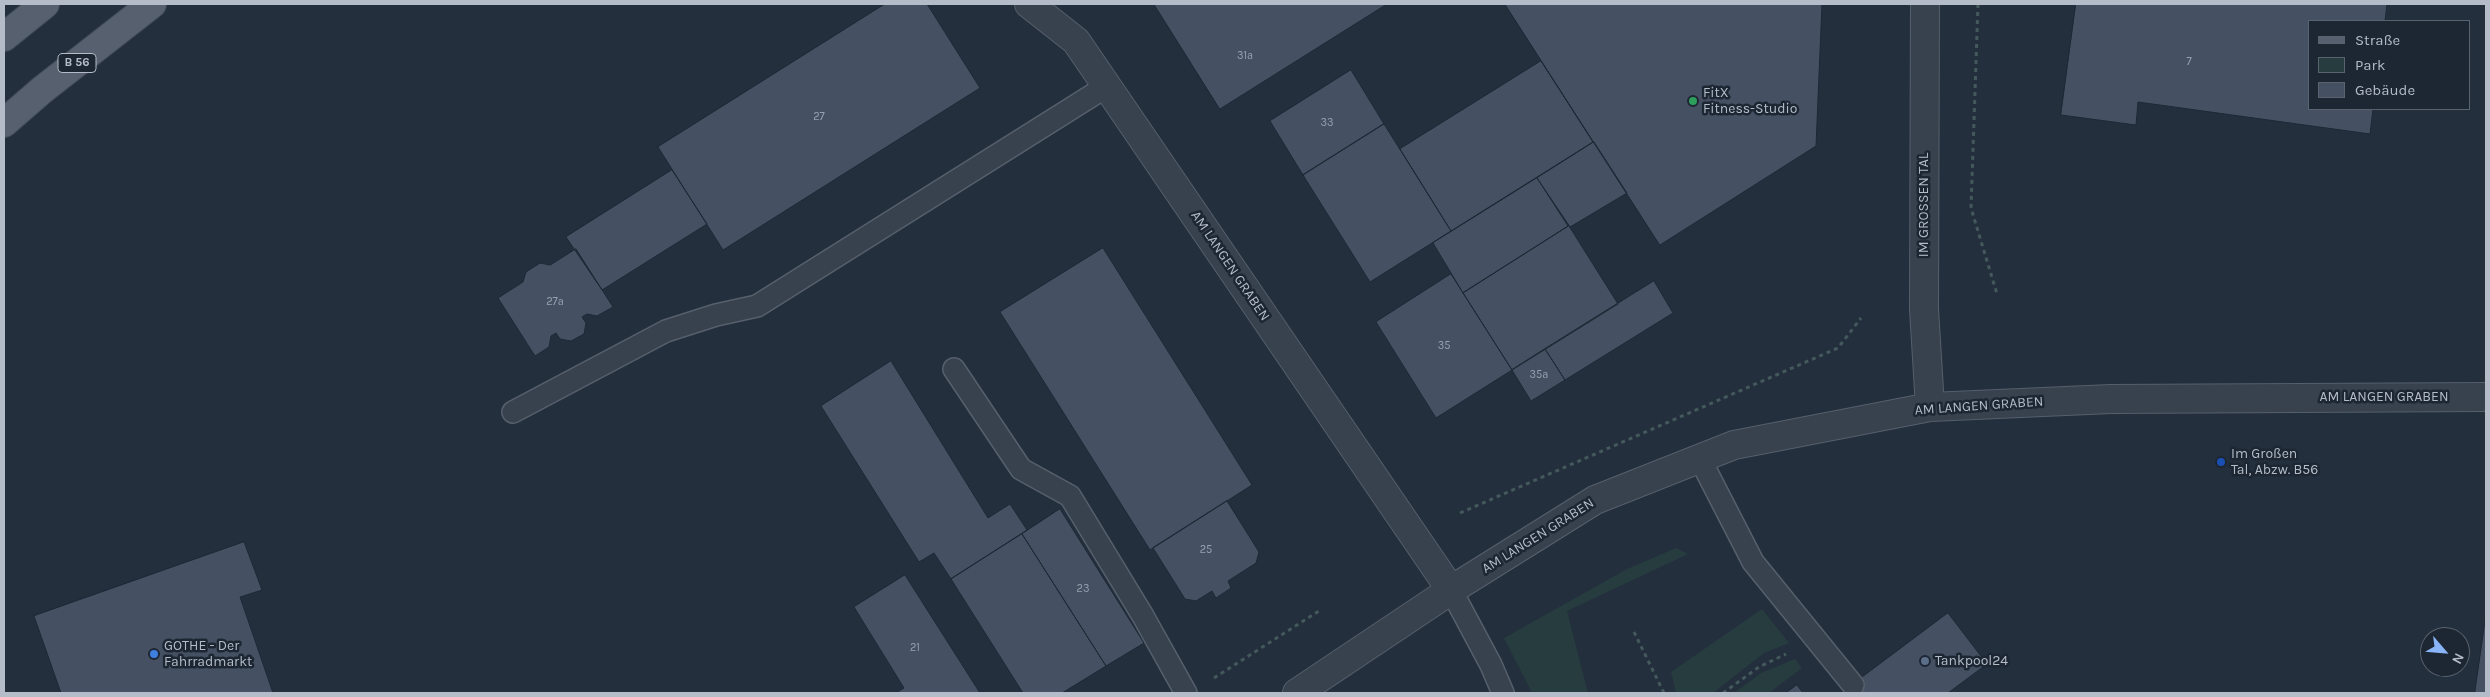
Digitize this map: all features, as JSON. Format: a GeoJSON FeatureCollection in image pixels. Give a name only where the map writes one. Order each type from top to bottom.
{"type":"FeatureCollection","features":[{"type":"Feature","properties":{"kind":"main road"},"geometry":{"type":"LineString","coordinates":[[4,38],[46,4]]}},
{"type":"Feature","properties":{"kind":"main road","name":"B 56"},"geometry":{"type":"LineString","coordinates":[[4,124],[42,90],[152,4]]}},
{"type":"Feature","properties":{"kind":"street","name":"AM LANGEN GRABEN"},"geometry":{"type":"LineString","coordinates":[[1029,4],[1076,41],[1451,590]]}},
{"type":"Feature","properties":{"kind":"street","name":"IM GROSSEN TAL"},"geometry":{"type":"LineString","coordinates":[[1925,4],[1924,309],[1930,407]]}},
{"type":"Feature","properties":{"kind":"street","name":"AM LANGEN GRABEN"},"geometry":{"type":"LineString","coordinates":[[1297,693],[1451,590],[1595,500],[1734,445],[1930,407],[2111,399],[2486,397]]}},
{"type":"Feature","properties":{"kind":"lane"},"geometry":{"type":"LineString","coordinates":[[513,412],[666,331],[716,315],[757,306],[1106,86]]}},
{"type":"Feature","properties":{"kind":"lane"},"geometry":{"type":"LineString","coordinates":[[954,369],[1021,469],[1070,496],[1143,616],[1186,693]]}},
{"type":"Feature","properties":{"kind":"lane"},"geometry":{"type":"LineString","coordinates":[[1700,459],[1753,562],[1853,685]]}},
{"type":"Feature","properties":{"kind":"lane"},"geometry":{"type":"LineString","coordinates":[[1451,590],[1491,665],[1503,693]]}},
{"type":"Feature","properties":{"kind":"path"},"geometry":{"type":"LineString","coordinates":[[1978,4],[1971,208],[1997,294]]}},
{"type":"Feature","properties":{"kind":"path"},"geometry":{"type":"LineString","coordinates":[[1460,512],[1838,348],[1861,318]]}},
{"type":"Feature","properties":{"kind":"path"},"geometry":{"type":"LineString","coordinates":[[1207,683],[1322,609]]}},
{"type":"Feature","properties":{"kind":"path"},"geometry":{"type":"LineString","coordinates":[[1634,632],[1664,693]]}},
{"type":"Feature","properties":{"kind":"path"},"geometry":{"type":"LineString","coordinates":[[1723,693],[1759,667],[1816,640]]}},
{"type":"Feature","properties":{"kind":"green space"},"geometry":{"type":"Polygon","coordinates":[[[1676,548],[1688,554],[1567,611],[1588,693],[1532,693],[1504,638],[1627,569],[1676,548]]]}},
{"type":"Feature","properties":{"kind":"green space"},"geometry":{"type":"Polygon","coordinates":[[[1762,609],[1789,643],[1764,653],[1713,693],[1676,693],[1671,672],[1762,609]]]}},
{"type":"Feature","properties":{"kind":"green space"},"geometry":{"type":"Polygon","coordinates":[[[1795,659],[1802,668],[1769,693],[1734,693],[1761,673],[1795,659]]]}},
{"type":"Feature","properties":{"kind":"building"},"geometry":{"type":"Polygon","coordinates":[[[885,4],[927,4],[980,88],[723,250],[658,147],[885,4]]]}},
{"type":"Feature","properties":{"kind":"building"},"geometry":{"type":"Polygon","coordinates":[[[1154,4],[1387,4],[1220,109],[1154,4]]]}},
{"type":"Feature","properties":{"kind":"building","name":"FitX Fitness-Studio"},"geometry":{"type":"Polygon","coordinates":[[[1505,4],[1822,4],[1816,146],[1660,245],[1505,4]]]}},
{"type":"Feature","properties":{"kind":"building"},"geometry":{"type":"Polygon","coordinates":[[[2076,4],[2387,4],[2385,20],[2308,20],[2308,110],[2373,110],[2370,134],[2138,102],[2136,125],[2061,115],[2076,4]]]}},
{"type":"Feature","properties":{"kind":"building"},"geometry":{"type":"Polygon","coordinates":[[[1541,61],[1593,142],[1451,231],[1400,149],[1541,61]]]}},
{"type":"Feature","properties":{"kind":"building"},"geometry":{"type":"Polygon","coordinates":[[[1351,70],[1384,124],[1303,175],[1270,121],[1351,70]]]}},
{"type":"Feature","properties":{"kind":"building"},"geometry":{"type":"Polygon","coordinates":[[[1384,124],[1451,231],[1370,282],[1303,175],[1384,124]]]}},
{"type":"Feature","properties":{"kind":"building"},"geometry":{"type":"Polygon","coordinates":[[[1594,142],[1627,193],[1570,227],[1537,178],[1594,142]]]}},
{"type":"Feature","properties":{"kind":"building"},"geometry":{"type":"Polygon","coordinates":[[[672,170],[707,224],[602,290],[566,237],[672,170]]]}},
{"type":"Feature","properties":{"kind":"building"},"geometry":{"type":"Polygon","coordinates":[[[1537,178],[1568,226],[1463,293],[1433,243],[1537,178]]]}},
{"type":"Feature","properties":{"kind":"building"},"geometry":{"type":"Polygon","coordinates":[[[1569,226],[1618,304],[1512,370],[1463,293],[1569,226]]]}},
{"type":"Feature","properties":{"kind":"building"},"geometry":{"type":"Polygon","coordinates":[[[1103,248],[1252,485],[1150,550],[1000,312],[1103,248]]]}},
{"type":"Feature","properties":{"kind":"building"},"geometry":{"type":"Polygon","coordinates":[[[576,249],[613,307],[597,316],[587,314],[582,317],[586,323],[584,334],[571,341],[560,339],[556,333],[551,336],[549,347],[535,356],[498,298],[523,282],[526,272],[540,263],[550,265],[576,249]]]}},
{"type":"Feature","properties":{"kind":"building"},"geometry":{"type":"Polygon","coordinates":[[[1451,274],[1512,370],[1436,418],[1376,322],[1451,274]]]}},
{"type":"Feature","properties":{"kind":"building"},"geometry":{"type":"Polygon","coordinates":[[[1654,281],[1673,313],[1565,380],[1545,349],[1654,281]]]}},
{"type":"Feature","properties":{"kind":"building"},"geometry":{"type":"Polygon","coordinates":[[[1545,349],[1565,380],[1531,401],[1512,370],[1545,349]]]}},
{"type":"Feature","properties":{"kind":"building"},"geometry":{"type":"Polygon","coordinates":[[[891,361],[988,518],[1010,504],[1027,530],[951,579],[934,553],[919,562],[821,406],[891,361]]]}},
{"type":"Feature","properties":{"kind":"building"},"geometry":{"type":"Polygon","coordinates":[[[1227,501],[1259,552],[1256,563],[1228,581],[1231,588],[1216,598],[1212,591],[1196,601],[1185,599],[1153,548],[1227,501]]]}},
{"type":"Feature","properties":{"kind":"building"},"geometry":{"type":"Polygon","coordinates":[[[1060,509],[1144,643],[1106,666],[1022,534],[1060,509]]]}},
{"type":"Feature","properties":{"kind":"building"},"geometry":{"type":"Polygon","coordinates":[[[1022,534],[1106,666],[1062,693],[1023,693],[951,579],[1022,534]]]}},
{"type":"Feature","properties":{"kind":"building","name":"GOTHE - Der Fahrradmarkt"},"geometry":{"type":"Polygon","coordinates":[[[244,542],[262,590],[240,597],[273,693],[61,693],[34,616],[244,542]]]}},
{"type":"Feature","properties":{"kind":"building"},"geometry":{"type":"Polygon","coordinates":[[[905,575],[980,693],[896,693],[904,688],[854,607],[905,575]]]}},
{"type":"Feature","properties":{"kind":"building"},"geometry":{"type":"Polygon","coordinates":[[[1948,613],[1987,664],[1948,693],[1841,693],[1948,613]]]}},
{"type":"Feature","properties":{"kind":"building"},"geometry":{"type":"Polygon","coordinates":[[[2486,614],[2486,693],[2475,693],[2486,614]]]}},
{"type":"Feature","properties":{"kind":"building"},"geometry":{"type":"Polygon","coordinates":[[[1797,685],[1803,693],[1786,693],[1797,685]]]}},
{"type":"Feature","properties":{"kind":"place","name":"FitX Fitness-Studio"},"geometry":{"type":"Point","coordinates":[1693,101]}},
{"type":"Feature","properties":{"kind":"place","name":"Im Großen Tal, Abzw. B56"},"geometry":{"type":"Point","coordinates":[2221,462]}},
{"type":"Feature","properties":{"kind":"place","name":"GOTHE - Der Fahrradmarkt"},"geometry":{"type":"Point","coordinates":[154,654]}},
{"type":"Feature","properties":{"kind":"place","name":"Tankpool24"},"geometry":{"type":"Point","coordinates":[1925,661]}}]}
